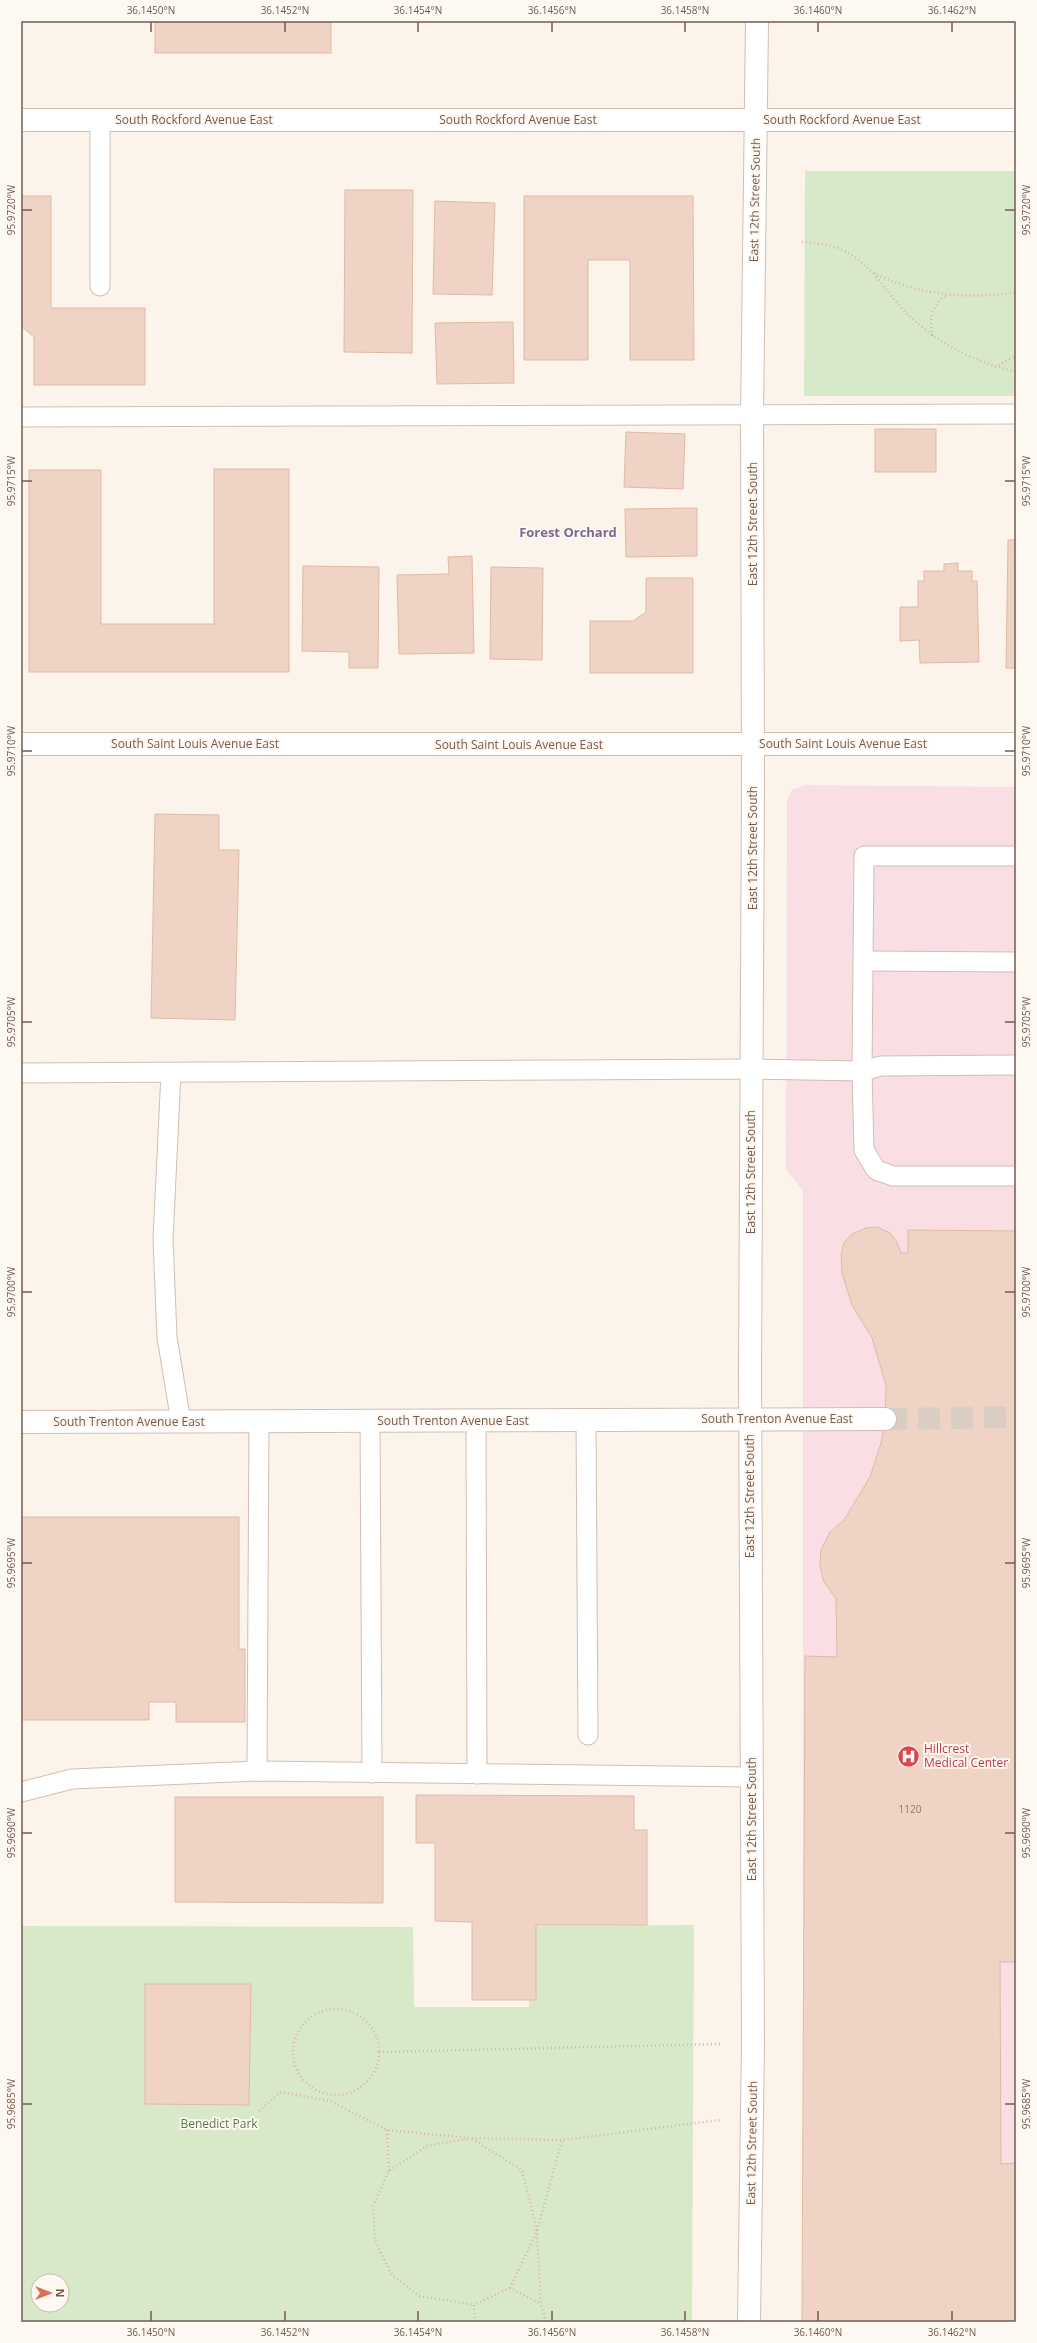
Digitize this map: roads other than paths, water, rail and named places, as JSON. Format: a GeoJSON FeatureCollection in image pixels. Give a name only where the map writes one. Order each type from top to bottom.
{"type":"FeatureCollection","features":[{"type":"Feature","properties":{"kind":"street","name":"East 12th Street South"},"geometry":{"type":"LineString","coordinates":[[749,2322],[753,2043],[750,1420],[753,745],[752,416],[757,21]]}},
{"type":"Feature","properties":{"kind":"street","name":"South Rockford Avenue East"},"geometry":{"type":"LineString","coordinates":[[21,120],[1016,120]]}},
{"type":"Feature","properties":{"kind":"street","name":"South Saint Louis Avenue East"},"geometry":{"type":"LineString","coordinates":[[21,744],[1016,744]]}},
{"type":"Feature","properties":{"kind":"street","name":"South Trenton Avenue East"},"geometry":{"type":"LineString","coordinates":[[21,1422],[370,1422],[885,1419]]}},
{"type":"Feature","properties":{"kind":"lane"},"geometry":{"type":"LineString","coordinates":[[100,120],[100,286]]}},
{"type":"Feature","properties":{"kind":"lane"},"geometry":{"type":"LineString","coordinates":[[21,417],[752,416],[1016,414]]}},
{"type":"Feature","properties":{"kind":"lane"},"geometry":{"type":"LineString","coordinates":[[1016,856],[864,856],[862,1072],[864,1150],[876,1170],[893,1176],[1016,1176]]}},
{"type":"Feature","properties":{"kind":"lane"},"geometry":{"type":"LineString","coordinates":[[864,961],[1016,962]]}},
{"type":"Feature","properties":{"kind":"lane"},"geometry":{"type":"LineString","coordinates":[[21,1072],[752,1069],[862,1072],[881,1066],[1016,1065]]}},
{"type":"Feature","properties":{"kind":"lane"},"geometry":{"type":"LineString","coordinates":[[171,1072],[163,1239],[167,1337],[181,1422]]}},
{"type":"Feature","properties":{"kind":"lane"},"geometry":{"type":"LineString","coordinates":[[586,1420],[588,1735]]}},
{"type":"Feature","properties":{"kind":"lane"},"geometry":{"type":"LineString","coordinates":[[476,1421],[477,1774]]}},
{"type":"Feature","properties":{"kind":"lane"},"geometry":{"type":"LineString","coordinates":[[257,1772],[259,1422]]}},
{"type":"Feature","properties":{"kind":"lane"},"geometry":{"type":"LineString","coordinates":[[370,1422],[372,1773]]}},
{"type":"Feature","properties":{"kind":"lane"},"geometry":{"type":"LineString","coordinates":[[21,1792],[72,1779],[257,1772],[752,1777]]}},
{"type":"Feature","properties":{"kind":"tunnel"},"geometry":{"type":"LineString","coordinates":[[885,1419],[1016,1417]]}},
{"type":"Feature","properties":{"kind":"place","name":"Hillcrest Medical Center"},"geometry":{"type":"Point","coordinates":[909,1756]}},
{"type":"Feature","properties":{"kind":"district","name":"Forest Orchard"},"geometry":{"type":"Point","coordinates":[568,532]}},
{"type":"Feature","properties":{"kind":"park label","name":"Benedict Park"},"geometry":{"type":"Point","coordinates":[219,2124]}}]}
